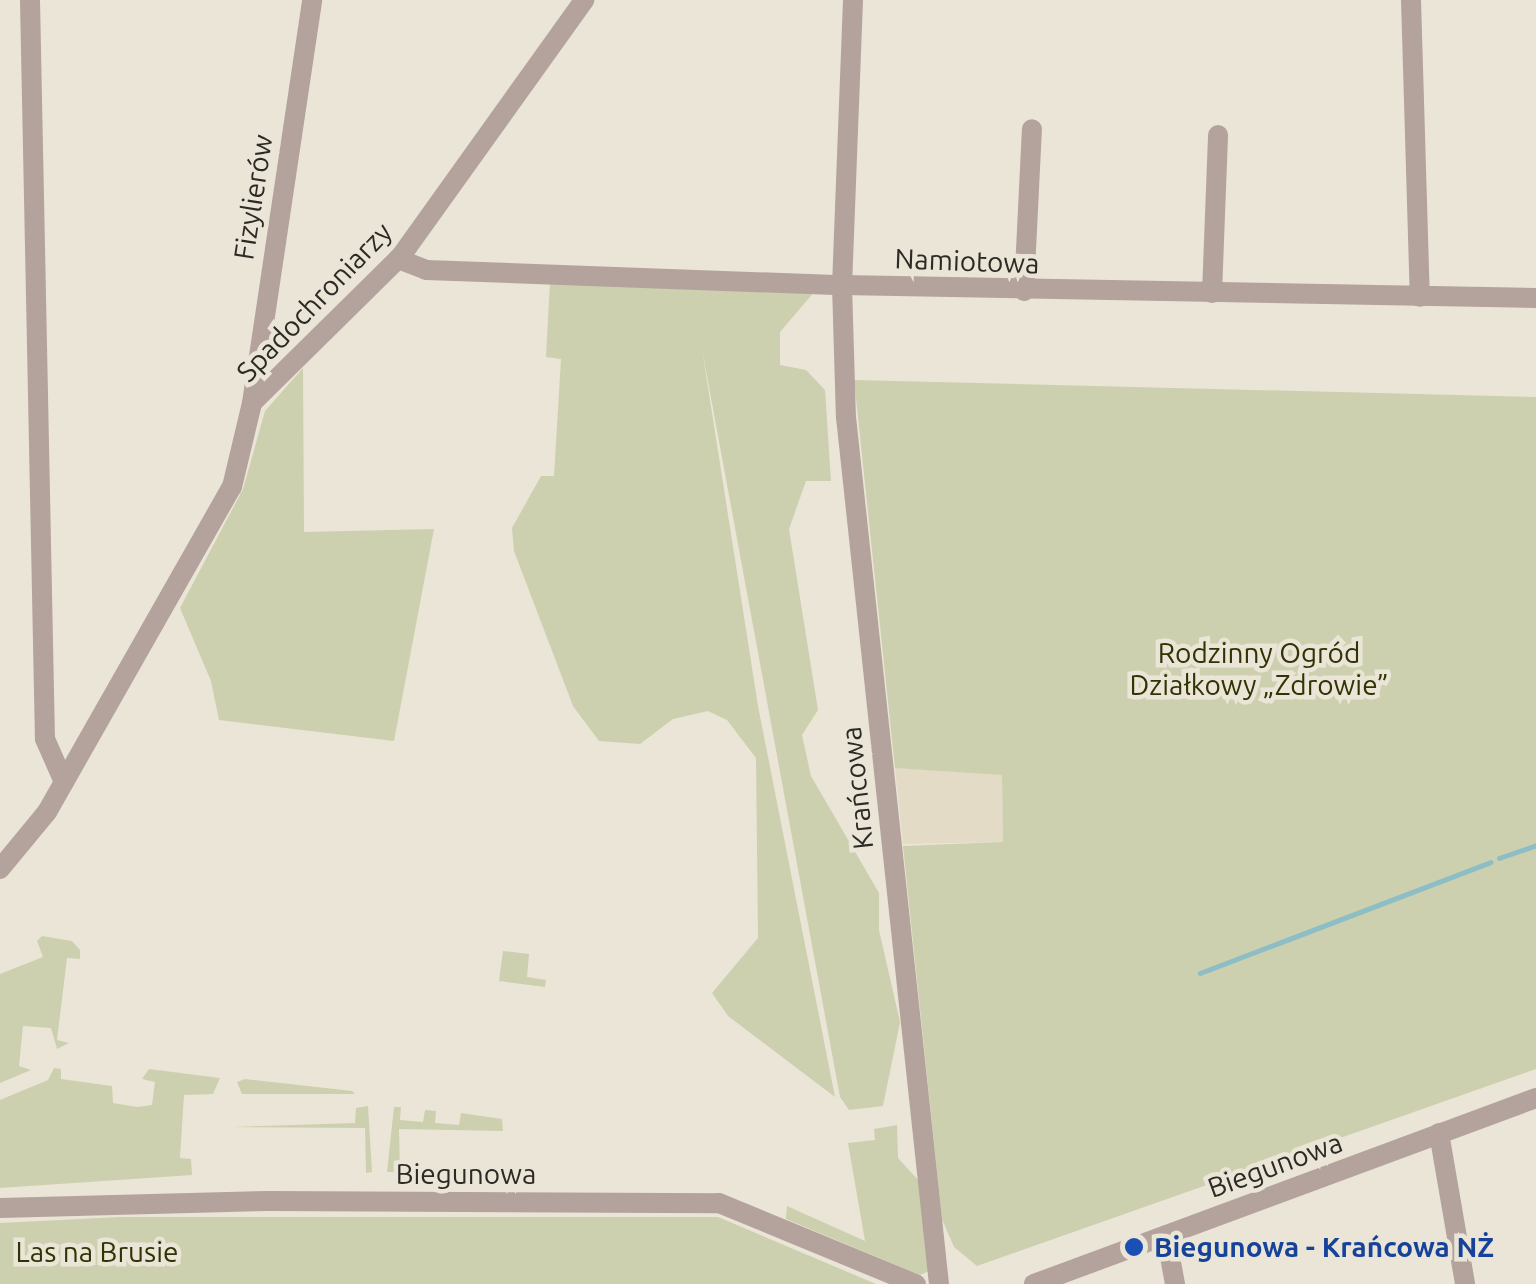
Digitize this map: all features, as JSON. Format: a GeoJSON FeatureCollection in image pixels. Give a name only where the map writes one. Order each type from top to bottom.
{"type":"FeatureCollection","features":[{"type":"Feature","properties":{"kind":"street"},"geometry":{"type":"LineString","coordinates":[[30,0],[46,739],[64,782]]}},
{"type":"Feature","properties":{"kind":"street","name":"Fizylierów"},"geometry":{"type":"LineString","coordinates":[[252,403],[312,0]]}},
{"type":"Feature","properties":{"kind":"street","name":"Spadochroniarzy"},"geometry":{"type":"LineString","coordinates":[[0,868],[64,782],[227,499],[252,403],[398,259],[461,181],[584,0]]}},
{"type":"Feature","properties":{"kind":"street","name":"Krańcowa"},"geometry":{"type":"LineString","coordinates":[[853,0],[842,285],[846,417],[939,1284]]}},
{"type":"Feature","properties":{"kind":"street"},"geometry":{"type":"LineString","coordinates":[[1411,0],[1420,296]]}},
{"type":"Feature","properties":{"kind":"street"},"geometry":{"type":"LineString","coordinates":[[1024,291],[1032,129]]}},
{"type":"Feature","properties":{"kind":"street"},"geometry":{"type":"LineString","coordinates":[[1212,293],[1218,135]]}},
{"type":"Feature","properties":{"kind":"street","name":"Namiotowa"},"geometry":{"type":"LineString","coordinates":[[398,259],[426,270],[842,285],[1536,298]]}},
{"type":"Feature","properties":{"kind":"street","name":"Biegunowa"},"geometry":{"type":"LineString","coordinates":[[1034,1284],[1536,1098]]}},
{"type":"Feature","properties":{"kind":"street"},"geometry":{"type":"LineString","coordinates":[[1439,1133],[1465,1284]]}},
{"type":"Feature","properties":{"kind":"street","name":"Biegunowa"},"geometry":{"type":"LineString","coordinates":[[0,1208],[268,1201],[719,1202],[916,1284]]}},
{"type":"Feature","properties":{"kind":"street"},"geometry":{"type":"LineString","coordinates":[[1166,1235],[1175,1284]]}},
{"type":"Feature","properties":{"kind":"shaded area"},"geometry":{"type":"Polygon","coordinates":[[[895,768],[1002,774],[1003,842],[903,844],[895,768]]]}},
{"type":"Feature","properties":{"kind":"green space"},"geometry":{"type":"Polygon","coordinates":[[[550,282],[815,291],[780,332],[780,365],[806,370],[825,390],[831,481],[806,481],[789,529],[818,710],[802,735],[811,776],[879,893],[879,930],[900,1022],[883,1106],[849,1110],[840,1097],[702,349],[758,706],[835,1097],[728,1016],[712,993],[758,938],[756,758],[727,720],[708,711],[673,719],[640,744],[599,741],[573,706],[514,551],[512,528],[541,476],[554,476],[561,359],[546,357],[550,282]]]}},
{"type":"Feature","properties":{"kind":"green space"},"geometry":{"type":"Polygon","coordinates":[[[303,368],[304,532],[434,529],[394,741],[219,720],[211,681],[180,608],[243,489],[265,411],[303,368]]]}},
{"type":"Feature","properties":{"kind":"green space","name":"Rodzinny Ogród Działkowy „Zdrowie”"},"geometry":{"type":"Polygon","coordinates":[[[854,380],[1536,397],[1536,1069],[977,1266],[954,1247],[942,1219],[903,846],[1003,842],[1002,775],[895,768],[854,380]]]}},
{"type":"Feature","properties":{"kind":"green space"},"geometry":{"type":"Polygon","coordinates":[[[42,936],[72,941],[80,950],[80,959],[67,958],[57,1040],[69,1043],[57,1049],[51,1028],[23,1026],[19,1066],[31,1070],[0,1083],[0,974],[43,957],[37,941],[42,936]]]}},
{"type":"Feature","properties":{"kind":"green space"},"geometry":{"type":"Polygon","coordinates":[[[503,951],[529,954],[527,977],[546,980],[545,987],[499,981],[503,951]]]}},
{"type":"Feature","properties":{"kind":"green space"},"geometry":{"type":"Polygon","coordinates":[[[54,1068],[61,1069],[61,1079],[112,1086],[113,1103],[137,1107],[152,1105],[155,1082],[142,1079],[149,1069],[220,1078],[213,1094],[184,1095],[180,1158],[191,1159],[192,1175],[0,1188],[0,1100],[48,1080],[54,1068]]]}},
{"type":"Feature","properties":{"kind":"green space"},"geometry":{"type":"Polygon","coordinates":[[[245,1079],[355,1094],[242,1094],[237,1082],[245,1079]]]}},
{"type":"Feature","properties":{"kind":"green space"},"geometry":{"type":"Polygon","coordinates":[[[368,1106],[372,1172],[366,1173],[365,1128],[232,1127],[355,1123],[356,1108],[368,1106]]]}},
{"type":"Feature","properties":{"kind":"green space"},"geometry":{"type":"Polygon","coordinates":[[[394,1107],[401,1107],[400,1120],[423,1122],[425,1110],[436,1111],[435,1123],[459,1125],[461,1113],[502,1119],[503,1131],[399,1129],[400,1172],[387,1172],[394,1107]]]}},
{"type":"Feature","properties":{"kind":"green space"},"geometry":{"type":"Polygon","coordinates":[[[897,1125],[898,1158],[920,1182],[929,1271],[920,1275],[786,1219],[787,1206],[865,1241],[848,1143],[875,1140],[874,1129],[897,1125]]]}},
{"type":"Feature","properties":{"kind":"green space","name":"Las na Brusie"},"geometry":{"type":"Polygon","coordinates":[[[119,1217],[718,1217],[876,1284],[0,1284],[0,1223],[119,1217]]]}},
{"type":"Feature","properties":{"kind":"waterway"},"geometry":{"type":"LineString","coordinates":[[1499,858],[1536,845]]}},
{"type":"Feature","properties":{"kind":"waterway"},"geometry":{"type":"LineString","coordinates":[[1200,973],[1490,862]]}},
{"type":"Feature","properties":{"kind":"place","name":"Biegunowa - Krańcowa NŻ"},"geometry":{"type":"Point","coordinates":[1134,1247]}}]}
